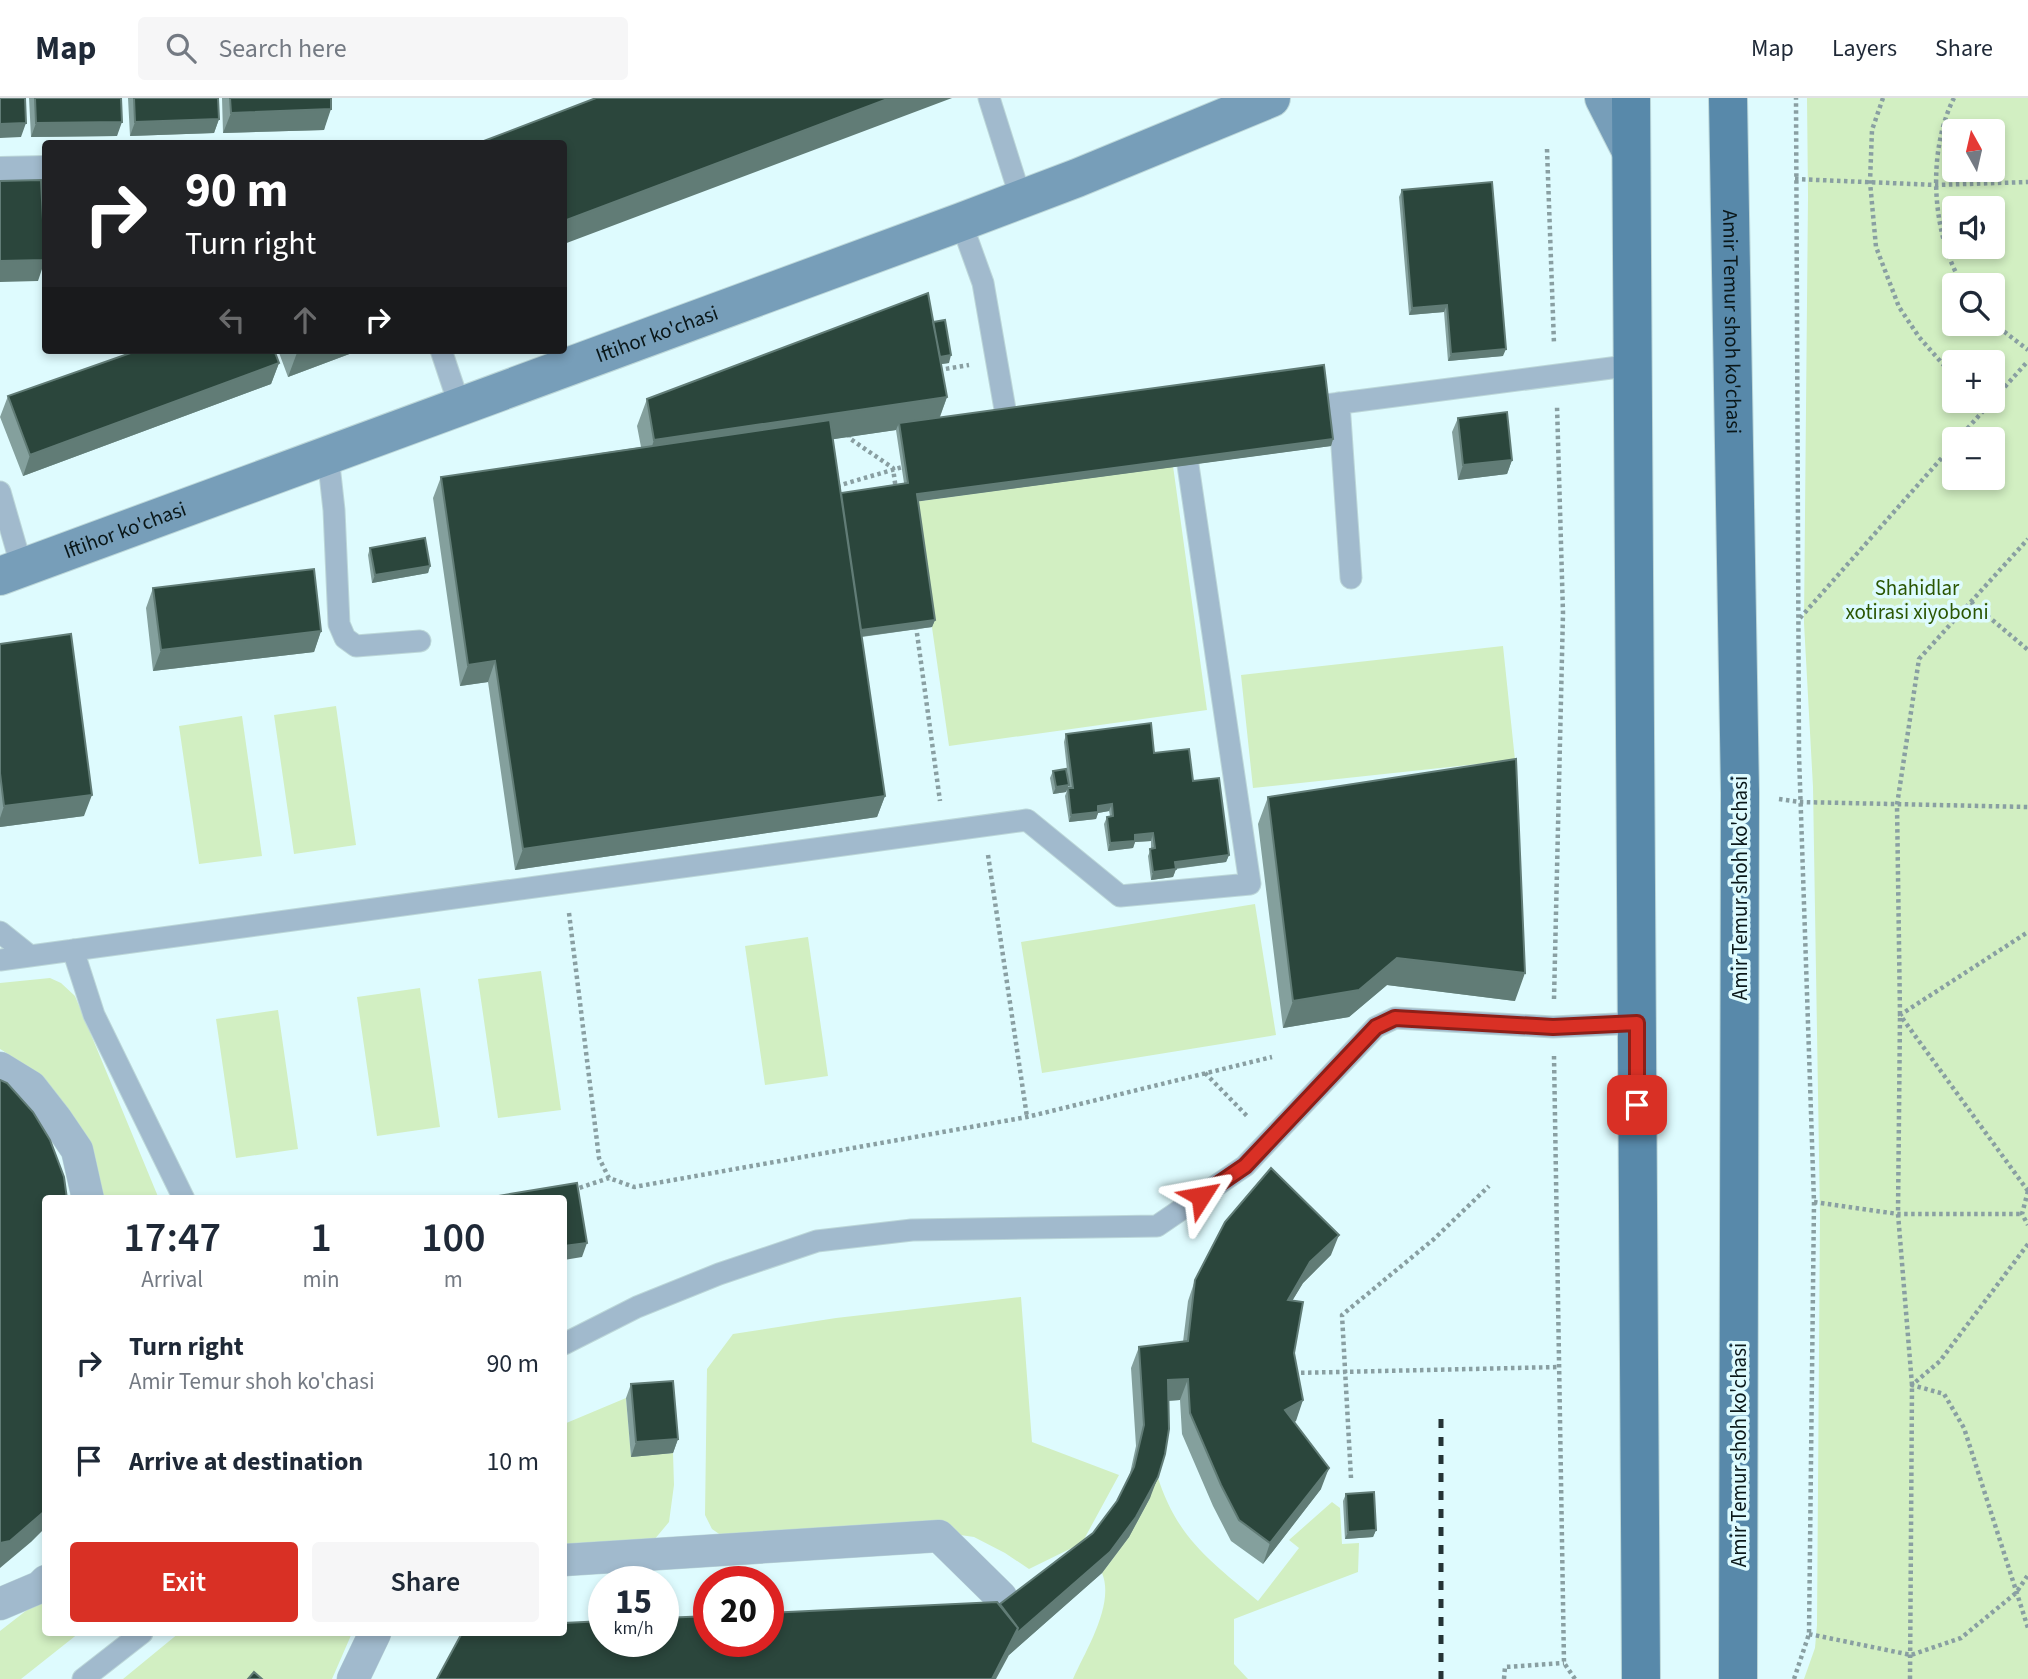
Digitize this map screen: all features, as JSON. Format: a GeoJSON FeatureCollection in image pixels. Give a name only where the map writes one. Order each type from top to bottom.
{"type":"FeatureCollection","features":[{"type":"Feature","properties":{"kind":"main road","name":"Iftihor ko'chasi"},"geometry":{"type":"LineString","coordinates":[[11,572],[961,222],[1021,199],[1223,108],[1271,98]]}},
{"type":"Feature","properties":{"kind":"main road"},"geometry":{"type":"LineString","coordinates":[[1604,98],[1631,151]]}},
{"type":"Feature","properties":{"kind":"main road"},"geometry":{"type":"LineString","coordinates":[[1631,98],[1641,1679]]}},
{"type":"Feature","properties":{"kind":"main road","name":"Amir Temur shoh ko'chasi"},"geometry":{"type":"LineString","coordinates":[[1728,98],[1740,793],[1738,1679]]}},
{"type":"Feature","properties":{"kind":"street"},"geometry":{"type":"LineString","coordinates":[[0,176],[42,175]]}},
{"type":"Feature","properties":{"kind":"street"},"geometry":{"type":"LineString","coordinates":[[0,1068],[31,1087],[56,1119],[77,1150],[87,1195]]}},
{"type":"Feature","properties":{"kind":"street"},"geometry":{"type":"LineString","coordinates":[[567,1560],[939,1536],[1002,1597]]}},
{"type":"Feature","properties":{"kind":"street"},"geometry":{"type":"LineString","coordinates":[[0,1604],[42,1585]]}},
{"type":"Feature","properties":{"kind":"street"},"geometry":{"type":"LineString","coordinates":[[353,1679],[374,1636]]}},
{"type":"Feature","properties":{"kind":"lane"},"geometry":{"type":"LineString","coordinates":[[989,98],[1021,199]]}},
{"type":"Feature","properties":{"kind":"lane"},"geometry":{"type":"LineString","coordinates":[[961,222],[983,283],[1006,415]]}},
{"type":"Feature","properties":{"kind":"lane"},"geometry":{"type":"LineString","coordinates":[[442,354],[460,407]]}},
{"type":"Feature","properties":{"kind":"lane"},"geometry":{"type":"LineString","coordinates":[[1351,578],[1332,404],[1633,365]]}},
{"type":"Feature","properties":{"kind":"lane"},"geometry":{"type":"LineString","coordinates":[[0,960],[1027,820],[1120,896],[1250,884],[1182,426]]}},
{"type":"Feature","properties":{"kind":"lane"},"geometry":{"type":"LineString","coordinates":[[328,456],[334,510],[339,624],[345,638],[355,646],[420,641]]}},
{"type":"Feature","properties":{"kind":"lane"},"geometry":{"type":"LineString","coordinates":[[0,492],[11,572]]}},
{"type":"Feature","properties":{"kind":"lane"},"geometry":{"type":"LineString","coordinates":[[0,932],[30,956]]}},
{"type":"Feature","properties":{"kind":"lane"},"geometry":{"type":"LineString","coordinates":[[73,950],[94,1015],[182,1195]]}},
{"type":"Feature","properties":{"kind":"lane"},"geometry":{"type":"LineString","coordinates":[[567,1342],[649,1302],[719,1274],[817,1241],[912,1230],[1157,1226],[1245,1166],[1376,1027],[1395,1018],[1553,1027],[1637,1023]]}},
{"type":"Feature","properties":{"kind":"lane"},"geometry":{"type":"LineString","coordinates":[[83,1679],[138,1636]]}},
{"type":"Feature","properties":{"kind":"path"},"geometry":{"type":"LineString","coordinates":[[1794,1679],[1809,1634],[1814,1202],[1800,802],[1796,98]]}},
{"type":"Feature","properties":{"kind":"path"},"geometry":{"type":"LineString","coordinates":[[1883,98],[1872,130],[1870,182],[1876,247],[1899,307],[1919,337],[1942,363]]}},
{"type":"Feature","properties":{"kind":"path"},"geometry":{"type":"LineString","coordinates":[[1954,98],[1939,141],[1936,185],[1940,225],[1956,273]]}},
{"type":"Feature","properties":{"kind":"path"},"geometry":{"type":"LineString","coordinates":[[1547,149],[1563,612],[1553,1027],[1564,1663],[1575,1679]]}},
{"type":"Feature","properties":{"kind":"path"},"geometry":{"type":"LineString","coordinates":[[1795,179],[1936,185],[2028,182]]}},
{"type":"Feature","properties":{"kind":"path"},"geometry":{"type":"LineString","coordinates":[[2005,332],[2028,350]]}},
{"type":"Feature","properties":{"kind":"path"},"geometry":{"type":"LineString","coordinates":[[928,371],[997,360]]}},
{"type":"Feature","properties":{"kind":"path"},"geometry":{"type":"LineString","coordinates":[[2005,387],[2028,361]]}},
{"type":"Feature","properties":{"kind":"path"},"geometry":{"type":"LineString","coordinates":[[1969,427],[1982,413]]}},
{"type":"Feature","properties":{"kind":"path"},"geometry":{"type":"LineString","coordinates":[[848,429],[849,438],[893,468],[897,495]]}},
{"type":"Feature","properties":{"kind":"path"},"geometry":{"type":"LineString","coordinates":[[1798,619],[1942,457]]}},
{"type":"Feature","properties":{"kind":"path"},"geometry":{"type":"LineString","coordinates":[[829,489],[906,466]]}},
{"type":"Feature","properties":{"kind":"path"},"geometry":{"type":"LineString","coordinates":[[1910,1679],[1912,1385],[1898,1214],[1897,805],[1919,659],[2028,540]]}},
{"type":"Feature","properties":{"kind":"path"},"geometry":{"type":"LineString","coordinates":[[1971,602],[2028,650]]}},
{"type":"Feature","properties":{"kind":"path"},"geometry":{"type":"LineString","coordinates":[[914,616],[945,832]]}},
{"type":"Feature","properties":{"kind":"path"},"geometry":{"type":"LineString","coordinates":[[1800,802],[2028,807]]}},
{"type":"Feature","properties":{"kind":"path"},"geometry":{"type":"LineString","coordinates":[[984,826],[1027,1117]]}},
{"type":"Feature","properties":{"kind":"path"},"geometry":{"type":"LineString","coordinates":[[565,883],[599,1158],[609,1178]]}},
{"type":"Feature","properties":{"kind":"path"},"geometry":{"type":"LineString","coordinates":[[1899,1015],[2028,932]]}},
{"type":"Feature","properties":{"kind":"path"},"geometry":{"type":"LineString","coordinates":[[1899,1015],[2028,1191],[2022,1214],[2028,1225]]}},
{"type":"Feature","properties":{"kind":"path"},"geometry":{"type":"LineString","coordinates":[[569,1191],[609,1178],[635,1186],[1027,1117],[1272,1056]]}},
{"type":"Feature","properties":{"kind":"path"},"geometry":{"type":"LineString","coordinates":[[1205,1073],[1270,1140]]}},
{"type":"Feature","properties":{"kind":"path"},"geometry":{"type":"LineString","coordinates":[[1352,1478],[1342,1315],[1434,1239],[1489,1186]]}},
{"type":"Feature","properties":{"kind":"path"},"geometry":{"type":"LineString","coordinates":[[1814,1202],[1898,1214],[2022,1214]]}},
{"type":"Feature","properties":{"kind":"path"},"geometry":{"type":"LineString","coordinates":[[1912,1385],[1940,1361],[2028,1244]]}},
{"type":"Feature","properties":{"kind":"path"},"geometry":{"type":"LineString","coordinates":[[1286,1374],[1559,1367]]}},
{"type":"Feature","properties":{"kind":"path"},"geometry":{"type":"LineString","coordinates":[[1912,1385],[1944,1394],[1964,1428],[2028,1628]]}},
{"type":"Feature","properties":{"kind":"path"},"geometry":{"type":"LineString","coordinates":[[1809,1634],[1911,1655],[1961,1638],[2016,1593],[2028,1575]]}},
{"type":"Feature","properties":{"kind":"path"},"geometry":{"type":"LineString","coordinates":[[1504,1679],[1505,1667],[1564,1663]]}},
{"type":"Feature","properties":{"kind":"green space","name":"Shahidlar xotirasi xiyoboni"},"geometry":{"type":"Polygon","coordinates":[[[1807,98],[2028,98],[2028,1679],[1804,1679],[1815,1648],[1817,1625],[1820,1215],[1813,787],[1804,623],[1807,98]]]}},
{"type":"Feature","properties":{"kind":"green space"},"geometry":{"type":"Polygon","coordinates":[[[1173,466],[1207,710],[949,746],[914,502],[1173,466]]]}},
{"type":"Feature","properties":{"kind":"green space"},"geometry":{"type":"Polygon","coordinates":[[[1503,646],[1515,760],[1253,788],[1241,675],[1503,646]]]}},
{"type":"Feature","properties":{"kind":"green space"},"geometry":{"type":"Polygon","coordinates":[[[336,706],[356,845],[294,854],[274,715],[336,706]]]}},
{"type":"Feature","properties":{"kind":"green space"},"geometry":{"type":"Polygon","coordinates":[[[242,716],[262,856],[199,864],[179,726],[242,716]]]}},
{"type":"Feature","properties":{"kind":"green space"},"geometry":{"type":"Polygon","coordinates":[[[1255,904],[1276,1035],[1042,1073],[1021,942],[1255,904]]]}},
{"type":"Feature","properties":{"kind":"green space"},"geometry":{"type":"Polygon","coordinates":[[[808,937],[828,1076],[765,1085],[745,946],[808,937]]]}},
{"type":"Feature","properties":{"kind":"green space"},"geometry":{"type":"Polygon","coordinates":[[[541,971],[561,1110],[498,1118],[478,979],[541,971]]]}},
{"type":"Feature","properties":{"kind":"green space"},"geometry":{"type":"Polygon","coordinates":[[[50,978],[61,983],[75,996],[157,1195],[94,1195],[41,1095],[14,1059],[0,1049],[0,983],[50,978]]]}},
{"type":"Feature","properties":{"kind":"green space"},"geometry":{"type":"Polygon","coordinates":[[[420,988],[440,1127],[377,1136],[357,997],[420,988]]]}},
{"type":"Feature","properties":{"kind":"green space"},"geometry":{"type":"Polygon","coordinates":[[[278,1010],[298,1149],[236,1158],[216,1019],[278,1010]]]}},
{"type":"Feature","properties":{"kind":"green space"},"geometry":{"type":"Polygon","coordinates":[[[1021,1297],[1032,1442],[1119,1475],[1082,1543],[1029,1569],[974,1537],[926,1530],[725,1538],[712,1529],[705,1515],[707,1369],[733,1334],[836,1318],[1021,1297]]]}},
{"type":"Feature","properties":{"kind":"green space"},"geometry":{"type":"Polygon","coordinates":[[[626,1398],[631,1456],[673,1453],[674,1485],[669,1522],[654,1540],[567,1548],[567,1423],[626,1398]]]}},
{"type":"Feature","properties":{"kind":"green space"},"geometry":{"type":"Polygon","coordinates":[[[1157,1475],[1174,1516],[1185,1532],[1210,1560],[1258,1601],[1299,1548],[1289,1540],[1332,1502],[1340,1508],[1342,1544],[1359,1543],[1358,1572],[1234,1619],[1234,1664],[1248,1679],[1073,1679],[1102,1613],[1105,1585],[1102,1573],[1134,1526],[1157,1475]]]}},
{"type":"Feature","properties":{"kind":"green space"},"geometry":{"type":"Polygon","coordinates":[[[42,1598],[42,1636],[75,1636],[21,1679],[0,1679],[0,1631],[42,1598]]]}},
{"type":"Feature","properties":{"kind":"green space"},"geometry":{"type":"Polygon","coordinates":[[[175,1636],[351,1636],[332,1679],[123,1679],[175,1636]]]}},
{"type":"Feature","properties":{"kind":"building"},"geometry":{"type":"Polygon","coordinates":[[[0,98],[25,98],[26,123],[0,124],[0,98]]]}},
{"type":"Feature","properties":{"kind":"building"},"geometry":{"type":"Polygon","coordinates":[[[35,98],[121,98],[122,122],[36,123],[35,98]]]}},
{"type":"Feature","properties":{"kind":"building"},"geometry":{"type":"Polygon","coordinates":[[[134,98],[218,98],[219,119],[135,122],[134,98]]]}},
{"type":"Feature","properties":{"kind":"building"},"geometry":{"type":"Polygon","coordinates":[[[230,98],[331,98],[331,109],[231,113],[230,98]]]}},
{"type":"Feature","properties":{"kind":"building"},"geometry":{"type":"Polygon","coordinates":[[[596,98],[890,98],[567,220],[567,140],[486,140],[596,98]]]}},
{"type":"Feature","properties":{"kind":"building"},"geometry":{"type":"Polygon","coordinates":[[[41,180],[42,260],[0,261],[0,181],[41,180]]]}},
{"type":"Feature","properties":{"kind":"building"},"geometry":{"type":"Polygon","coordinates":[[[1492,182],[1506,349],[1451,354],[1447,305],[1412,308],[1402,190],[1492,182]]]}},
{"type":"Feature","properties":{"kind":"building"},"geometry":{"type":"Polygon","coordinates":[[[928,293],[947,397],[654,440],[647,399],[928,293]]]}},
{"type":"Feature","properties":{"kind":"building"},"geometry":{"type":"Polygon","coordinates":[[[945,320],[951,355],[940,357],[933,322],[945,320]]]}},
{"type":"Feature","properties":{"kind":"building"},"geometry":{"type":"Polygon","coordinates":[[[128,354],[276,354],[279,363],[30,455],[8,396],[128,354]]]}},
{"type":"Feature","properties":{"kind":"building"},"geometry":{"type":"Polygon","coordinates":[[[1324,365],[1333,439],[917,494],[935,620],[861,630],[841,493],[908,483],[899,423],[1324,365]]]}},
{"type":"Feature","properties":{"kind":"building"},"geometry":{"type":"Polygon","coordinates":[[[1507,412],[1512,460],[1463,465],[1458,418],[1507,412]]]}},
{"type":"Feature","properties":{"kind":"building"},"geometry":{"type":"Polygon","coordinates":[[[830,420],[885,796],[523,849],[495,661],[468,665],[441,477],[830,420]]]}},
{"type":"Feature","properties":{"kind":"building"},"geometry":{"type":"Polygon","coordinates":[[[425,538],[430,566],[375,575],[370,548],[425,538]]]}},
{"type":"Feature","properties":{"kind":"building"},"geometry":{"type":"Polygon","coordinates":[[[314,569],[321,631],[161,650],[153,588],[314,569]]]}},
{"type":"Feature","properties":{"kind":"building"},"geometry":{"type":"Polygon","coordinates":[[[71,634],[92,795],[4,806],[0,773],[0,644],[71,634]]]}},
{"type":"Feature","properties":{"kind":"building"},"geometry":{"type":"Polygon","coordinates":[[[1151,723],[1154,753],[1189,749],[1193,781],[1219,778],[1229,855],[1175,862],[1176,869],[1153,872],[1150,849],[1155,848],[1153,833],[1135,835],[1135,841],[1110,843],[1107,817],[1113,816],[1112,804],[1098,806],[1098,812],[1071,815],[1068,788],[1073,788],[1066,734],[1151,723]]]}},
{"type":"Feature","properties":{"kind":"building"},"geometry":{"type":"Polygon","coordinates":[[[1516,759],[1525,973],[1397,958],[1359,990],[1293,1001],[1268,797],[1516,759]]]}},
{"type":"Feature","properties":{"kind":"building"},"geometry":{"type":"Polygon","coordinates":[[[1066,769],[1069,785],[1056,787],[1053,771],[1066,769]]]}},
{"type":"Feature","properties":{"kind":"building"},"geometry":{"type":"Polygon","coordinates":[[[0,1080],[7,1083],[33,1112],[50,1140],[64,1177],[66,1195],[42,1195],[42,1513],[10,1541],[0,1543],[0,1080]]]}},
{"type":"Feature","properties":{"kind":"building"},"geometry":{"type":"Polygon","coordinates":[[[1271,1168],[1339,1235],[1310,1262],[1288,1300],[1303,1302],[1294,1353],[1303,1400],[1285,1410],[1329,1468],[1270,1543],[1239,1520],[1221,1485],[1190,1413],[1188,1379],[1168,1380],[1169,1429],[1165,1454],[1158,1477],[1136,1517],[1110,1552],[1016,1634],[1018,1628],[1000,1604],[1093,1533],[1117,1501],[1134,1467],[1144,1425],[1139,1347],[1188,1341],[1195,1280],[1225,1222],[1271,1168]]]}},
{"type":"Feature","properties":{"kind":"building"},"geometry":{"type":"Polygon","coordinates":[[[577,1183],[587,1243],[567,1246],[567,1195],[504,1195],[577,1183]]]}},
{"type":"Feature","properties":{"kind":"building"},"geometry":{"type":"Polygon","coordinates":[[[673,1381],[678,1439],[636,1442],[631,1384],[673,1381]]]}},
{"type":"Feature","properties":{"kind":"building"},"geometry":{"type":"Polygon","coordinates":[[[1374,1492],[1376,1530],[1348,1532],[1346,1494],[1374,1492]]]}},
{"type":"Feature","properties":{"kind":"building"},"geometry":{"type":"Polygon","coordinates":[[[997,1602],[1018,1628],[992,1679],[437,1679],[460,1636],[567,1636],[567,1623],[588,1622],[588,1657],[679,1657],[679,1617],[693,1617],[693,1657],[784,1657],[784,1612],[997,1602]]]}},
{"type":"Feature","properties":{"kind":"building"},"geometry":{"type":"Polygon","coordinates":[[[254,1672],[262,1679],[248,1679],[254,1672]]]}},
{"type":"Feature","properties":{"kind":"railway"},"geometry":{"type":"LineString","coordinates":[[1441,1419],[1441,1679]]}},
{"type":"Feature","properties":{"kind":"route"},"geometry":{"type":"LineString","coordinates":[[1201,1196],[1245,1166],[1376,1027],[1395,1018],[1553,1027],[1637,1023],[1637,1105]]}}]}
